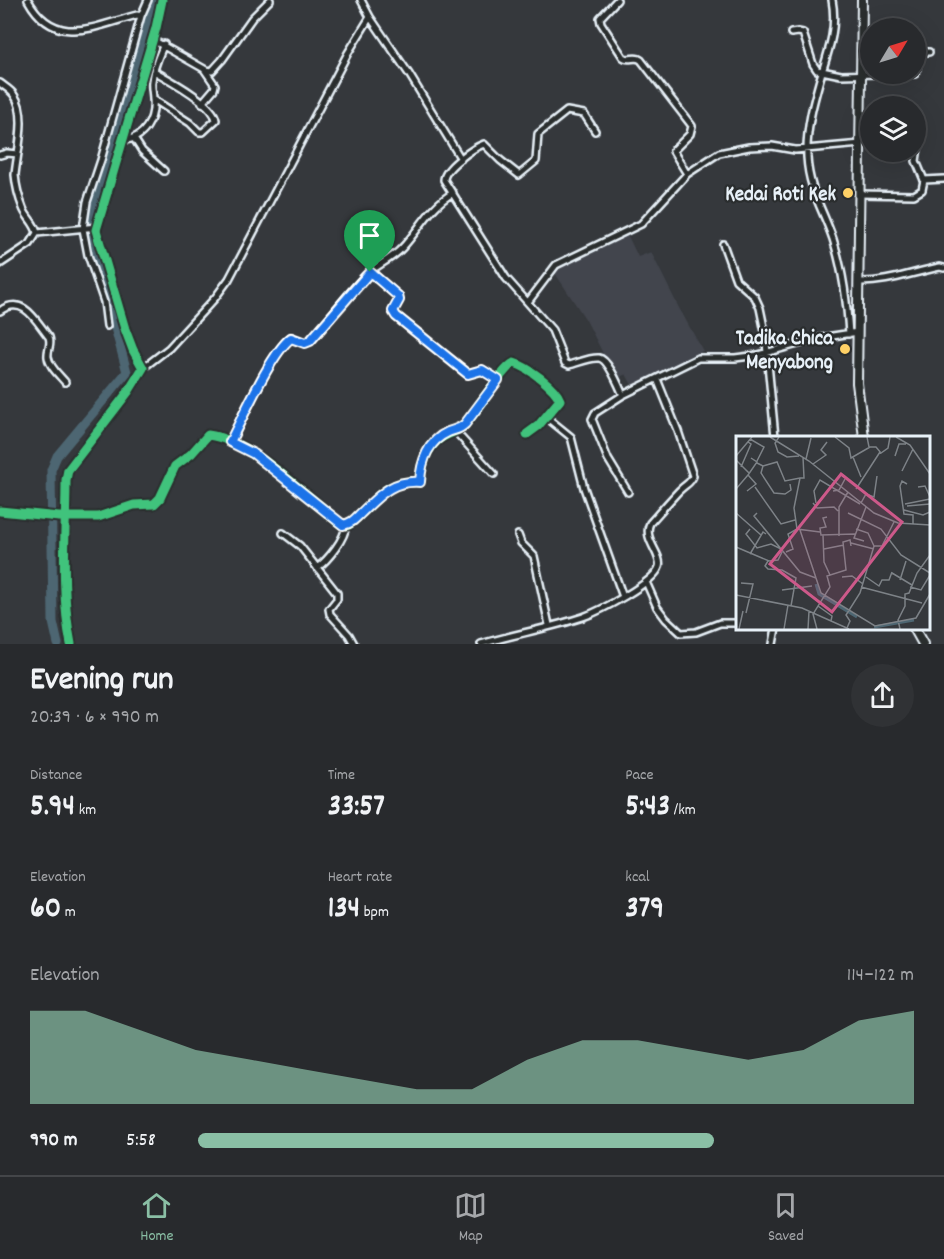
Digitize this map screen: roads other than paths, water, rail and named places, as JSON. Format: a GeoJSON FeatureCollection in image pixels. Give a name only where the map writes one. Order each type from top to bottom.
{"type":"FeatureCollection","features":[{"type":"Feature","properties":{"kind":"street"},"geometry":{"type":"LineString","coordinates":[[28,0],[34,11],[43,19],[60,29],[72,32],[141,16]]}},
{"type":"Feature","properties":{"kind":"street"},"geometry":{"type":"LineString","coordinates":[[107,326],[104,302],[88,255],[83,229],[87,201],[101,160],[141,16],[148,0]]}},
{"type":"Feature","properties":{"kind":"street"},"geometry":{"type":"LineString","coordinates":[[143,368],[124,329],[97,236],[97,227],[153,40],[162,0]]}},
{"type":"Feature","properties":{"kind":"street"},"geometry":{"type":"LineString","coordinates":[[153,40],[164,44],[204,69],[212,71],[252,18],[270,0]]}},
{"type":"Feature","properties":{"kind":"street"},"geometry":{"type":"LineString","coordinates":[[361,0],[461,159]]}},
{"type":"Feature","properties":{"kind":"street"},"geometry":{"type":"LineString","coordinates":[[617,0],[602,15],[601,23],[623,57],[627,60],[636,58],[641,60],[692,126],[690,134],[673,151],[687,174]]}},
{"type":"Feature","properties":{"kind":"street"},"geometry":{"type":"LineString","coordinates":[[832,0],[834,27],[811,115],[807,148],[812,189],[832,238],[841,269],[849,334]]}},
{"type":"Feature","properties":{"kind":"street"},"geometry":{"type":"LineString","coordinates":[[862,0],[862,18]]}},
{"type":"Feature","properties":{"kind":"street"},"geometry":{"type":"LineString","coordinates":[[71,644],[66,621],[64,591],[68,470],[74,459],[128,392],[143,368],[170,348],[230,279],[348,52],[370,17]]}},
{"type":"Feature","properties":{"kind":"street"},"geometry":{"type":"LineString","coordinates":[[791,33],[803,33],[814,68],[822,72],[841,75],[860,74]]}},
{"type":"Feature","properties":{"kind":"street"},"geometry":{"type":"LineString","coordinates":[[124,140],[135,140],[144,133],[153,99],[151,90],[154,71],[164,44]]}},
{"type":"Feature","properties":{"kind":"street"},"geometry":{"type":"LineString","coordinates":[[202,103],[215,85],[204,69]]}},
{"type":"Feature","properties":{"kind":"street"},"geometry":{"type":"LineString","coordinates":[[153,99],[200,132],[216,120],[215,115],[185,89],[154,71]]}},
{"type":"Feature","properties":{"kind":"street"},"geometry":{"type":"LineString","coordinates":[[0,82],[16,97],[20,106],[16,184],[23,209],[37,233],[30,244],[0,264]]}},
{"type":"Feature","properties":{"kind":"street"},"geometry":{"type":"LineString","coordinates":[[595,131],[584,114],[572,111],[563,113],[538,134],[536,161],[519,175],[500,160],[488,145],[484,144],[461,159],[444,176],[444,180],[506,278],[552,330],[565,363],[569,365],[595,358],[602,359],[623,395]]}},
{"type":"Feature","properties":{"kind":"street"},"geometry":{"type":"LineString","coordinates":[[135,140],[142,151],[164,171]]}},
{"type":"Feature","properties":{"kind":"street"},"geometry":{"type":"LineString","coordinates":[[528,302],[556,265],[641,224],[687,174],[719,153],[772,146],[791,150],[860,144]]}},
{"type":"Feature","properties":{"kind":"street"},"geometry":{"type":"LineString","coordinates":[[0,155],[18,154]]}},
{"type":"Feature","properties":{"kind":"street"},"geometry":{"type":"LineString","coordinates":[[861,162],[857,383],[864,436]]}},
{"type":"Feature","properties":{"kind":"street"},"geometry":{"type":"LineString","coordinates":[[860,194],[914,195],[922,190],[924,180],[916,162]]}},
{"type":"Feature","properties":{"kind":"street"},"geometry":{"type":"LineString","coordinates":[[924,180],[944,179]]}},
{"type":"Feature","properties":{"kind":"street"},"geometry":{"type":"LineString","coordinates":[[230,442],[284,344],[291,338],[305,343],[310,341],[370,272],[398,252],[418,226],[444,199],[453,193]]}},
{"type":"Feature","properties":{"kind":"street"},"geometry":{"type":"LineString","coordinates":[[37,233],[97,227]]}},
{"type":"Feature","properties":{"kind":"street"},"geometry":{"type":"LineString","coordinates":[[723,244],[736,280],[758,302],[767,353],[776,436]]}},
{"type":"Feature","properties":{"kind":"street"},"geometry":{"type":"LineString","coordinates":[[859,282],[872,282],[911,272],[944,268]]}},
{"type":"Feature","properties":{"kind":"street"},"geometry":{"type":"LineString","coordinates":[[370,272],[398,296],[399,300],[393,311],[394,314],[412,330],[468,374],[482,370],[498,380]]}},
{"type":"Feature","properties":{"kind":"street"},"geometry":{"type":"LineString","coordinates":[[0,310],[10,304],[17,304],[28,311],[49,337],[51,341],[49,361],[65,381]]}},
{"type":"Feature","properties":{"kind":"street"},"geometry":{"type":"LineString","coordinates":[[628,492],[608,459],[592,419],[595,413],[623,395],[698,358],[735,358],[767,353],[812,340],[858,332]]}},
{"type":"Feature","properties":{"kind":"street"},"geometry":{"type":"LineString","coordinates":[[317,568],[331,554],[345,532],[346,525],[393,485],[408,481],[420,482],[423,461],[431,446],[444,435],[465,424],[506,368],[514,363],[537,376],[559,396],[560,400],[538,426],[527,434]]}},
{"type":"Feature","properties":{"kind":"street"},"geometry":{"type":"LineString","coordinates":[[481,644],[585,616],[623,597],[646,582],[660,566],[649,536],[651,523],[679,491],[692,481],[693,476],[657,379]]}},
{"type":"Feature","properties":{"kind":"street"},"geometry":{"type":"LineString","coordinates":[[545,416],[571,437],[584,488],[623,597]]}},
{"type":"Feature","properties":{"kind":"street"},"geometry":{"type":"LineString","coordinates":[[455,431],[494,474]]}},
{"type":"Feature","properties":{"kind":"street"},"geometry":{"type":"LineString","coordinates":[[0,511],[98,518],[134,505],[154,504],[160,498],[175,466],[191,454],[205,437],[212,435],[254,454],[341,524],[346,525]]}},
{"type":"Feature","properties":{"kind":"street"},"geometry":{"type":"LineString","coordinates":[[284,533],[300,546],[337,593],[337,599],[329,609],[330,614],[350,635],[354,644]]}},
{"type":"Feature","properties":{"kind":"street"},"geometry":{"type":"LineString","coordinates":[[518,535],[521,543],[534,556],[549,626]]}},
{"type":"Feature","properties":{"kind":"street"},"geometry":{"type":"LineString","coordinates":[[646,582],[657,607],[681,633],[696,632],[720,623],[736,623]]}},
{"type":"Feature","properties":{"kind":"street"},"geometry":{"type":"LineString","coordinates":[[773,644],[776,629]]}},
{"type":"Feature","properties":{"kind":"street"},"geometry":{"type":"LineString","coordinates":[[915,629],[923,644]]}},
{"type":"Feature","properties":{"kind":"waterway"},"geometry":{"type":"LineString","coordinates":[[90,222],[155,0]]}},
{"type":"Feature","properties":{"kind":"waterway"},"geometry":{"type":"LineString","coordinates":[[58,644],[53,622],[51,470],[57,456],[127,372],[90,235]]}},
{"type":"Feature","properties":{"kind":"place","name":"Kedai Roti Kek"},"geometry":{"type":"Point","coordinates":[848,193]}},
{"type":"Feature","properties":{"kind":"place","name":"Tadika Chica Menyabong"},"geometry":{"type":"Point","coordinates":[845,349]}}]}
